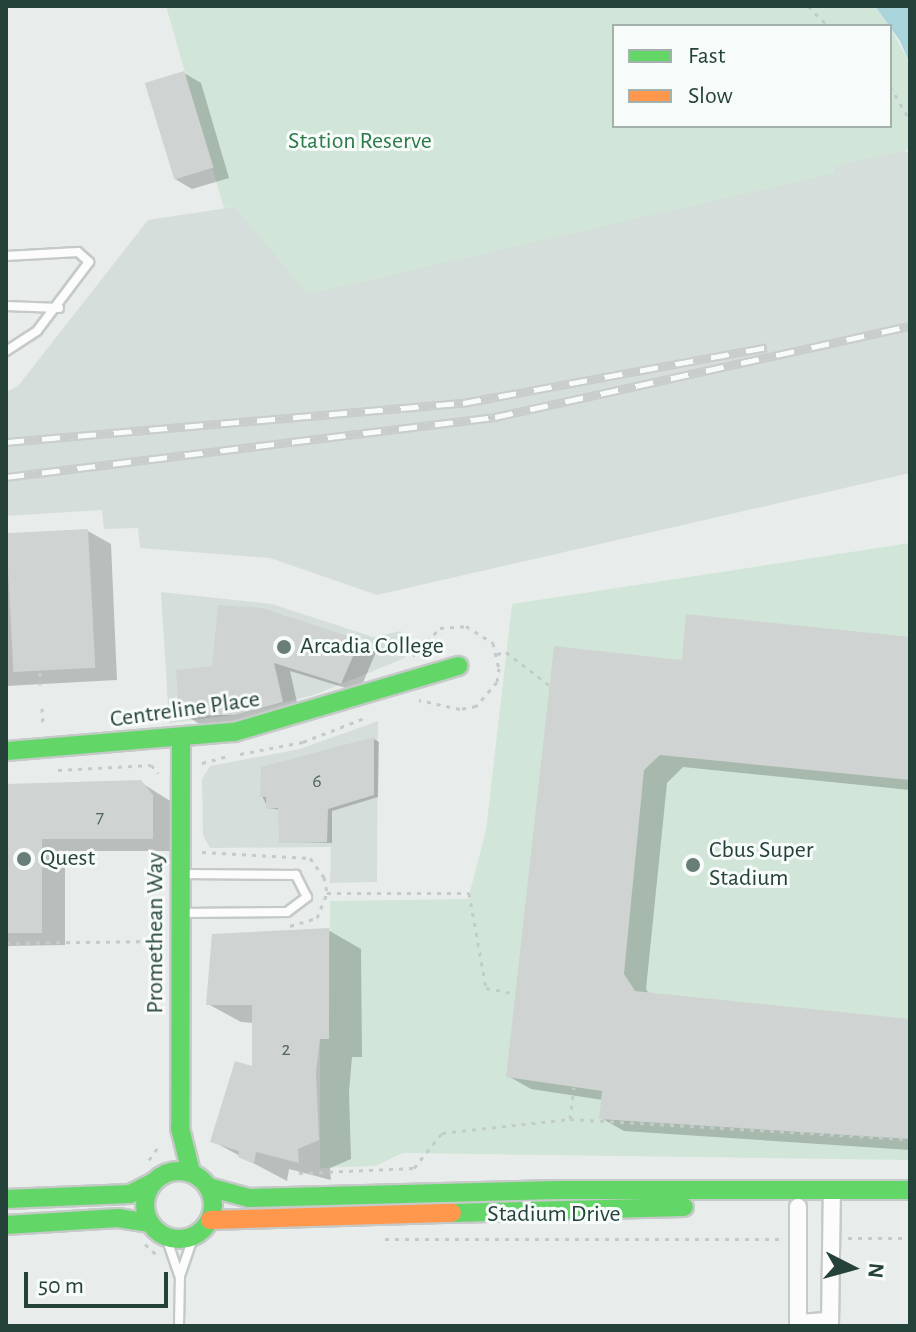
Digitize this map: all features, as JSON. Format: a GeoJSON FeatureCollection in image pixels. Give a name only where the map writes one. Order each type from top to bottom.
{"type":"FeatureCollection","features":[{"type":"Feature","properties":{"kind":"street","name":"Centreline Place"},"geometry":{"type":"LineString","coordinates":[[6,751],[181,739],[286,720],[458,666]]}},
{"type":"Feature","properties":{"kind":"street","name":"Promethean Way"},"geometry":{"type":"LineString","coordinates":[[180,1128],[181,739]]}},
{"type":"Feature","properties":{"kind":"street"},"geometry":{"type":"LineString","coordinates":[[6,1225],[118,1218],[149,1223],[166,1237],[194,1235],[210,1220],[208,1187],[191,1172],[180,1128]]}},
{"type":"Feature","properties":{"kind":"street"},"geometry":{"type":"LineString","coordinates":[[149,1223],[144,1203],[180,1128]]}},
{"type":"Feature","properties":{"kind":"street"},"geometry":{"type":"LineString","coordinates":[[6,1199],[130,1194],[158,1178],[191,1172]]}},
{"type":"Feature","properties":{"kind":"street","name":"Stadium Drive"},"geometry":{"type":"LineString","coordinates":[[208,1187],[249,1198],[832,1199],[910,1207]]}},
{"type":"Feature","properties":{"kind":"street","name":"Stadium Drive"},"geometry":{"type":"LineString","coordinates":[[210,1220],[373,1212],[798,1207],[832,1199],[910,1190]]}},
{"type":"Feature","properties":{"kind":"street"},"geometry":{"type":"LineString","coordinates":[[798,1207],[798,1324],[830,1323],[832,1199]]}},
{"type":"Feature","properties":{"kind":"lane"},"geometry":{"type":"LineString","coordinates":[[6,256],[78,252],[88,256],[80,279],[59,308],[37,331],[6,351]]}},
{"type":"Feature","properties":{"kind":"lane"},"geometry":{"type":"LineString","coordinates":[[6,306],[59,308]]}},
{"type":"Feature","properties":{"kind":"lane"},"geometry":{"type":"LineString","coordinates":[[180,874],[296,875],[303,879],[307,897],[287,912],[180,913]]}},
{"type":"Feature","properties":{"kind":"lane"},"geometry":{"type":"LineString","coordinates":[[179,1326],[180,1276],[194,1235]]}},
{"type":"Feature","properties":{"kind":"lane"},"geometry":{"type":"LineString","coordinates":[[166,1237],[180,1276]]}},
{"type":"Feature","properties":{"kind":"path"},"geometry":{"type":"LineString","coordinates":[[808,6],[826,24]]}},
{"type":"Feature","properties":{"kind":"path"},"geometry":{"type":"LineString","coordinates":[[892,89],[910,120]]}},
{"type":"Feature","properties":{"kind":"path"},"geometry":{"type":"LineString","coordinates":[[497,654],[506,652],[549,685]]}},
{"type":"Feature","properties":{"kind":"path"},"geometry":{"type":"LineString","coordinates":[[40,672],[40,685]]}},
{"type":"Feature","properties":{"kind":"path"},"geometry":{"type":"LineString","coordinates":[[42,708],[43,735]]}},
{"type":"Feature","properties":{"kind":"path"},"geometry":{"type":"LineString","coordinates":[[199,767],[205,759]]}},
{"type":"Feature","properties":{"kind":"path","name":"Centreline Place"},"geometry":{"type":"LineString","coordinates":[[50,771],[151,765]]}},
{"type":"Feature","properties":{"kind":"path"},"geometry":{"type":"LineString","coordinates":[[197,845],[209,855],[310,858],[324,877],[327,893],[317,918],[280,926]]}},
{"type":"Feature","properties":{"kind":"path"},"geometry":{"type":"LineString","coordinates":[[327,893],[469,893],[486,988],[511,993]]}},
{"type":"Feature","properties":{"kind":"path"},"geometry":{"type":"LineString","coordinates":[[6,943],[162,941]]}},
{"type":"Feature","properties":{"kind":"path"},"geometry":{"type":"LineString","coordinates":[[570,1119],[574,1087]]}},
{"type":"Feature","properties":{"kind":"path"},"geometry":{"type":"LineString","coordinates":[[287,1174],[414,1168],[442,1133],[570,1119],[910,1139]]}},
{"type":"Feature","properties":{"kind":"path"},"geometry":{"type":"LineString","coordinates":[[831,1238],[910,1238]]}},
{"type":"Feature","properties":{"kind":"path","name":"Stadium Drive"},"geometry":{"type":"LineString","coordinates":[[379,1239],[798,1239]]}},
{"type":"Feature","properties":{"kind":"shaded area"},"geometry":{"type":"Polygon","coordinates":[[[904,150],[910,154],[910,473],[377,595],[270,558],[140,548],[138,528],[104,529],[102,510],[6,516],[6,392],[18,386],[148,220],[234,207],[835,173],[835,166],[904,150]]]}},
{"type":"Feature","properties":{"kind":"shaded area","name":"Arcadia College"},"geometry":{"type":"Polygon","coordinates":[[[161,592],[272,604],[373,637],[401,631],[405,658],[314,695],[235,715],[169,723],[161,592]]]}},
{"type":"Feature","properties":{"kind":"shaded area"},"geometry":{"type":"Polygon","coordinates":[[[378,721],[377,882],[330,883],[331,847],[210,848],[203,835],[202,779],[210,766],[300,749],[378,721]]]}},
{"type":"Feature","properties":{"kind":"green space","name":"Station Reserve"},"geometry":{"type":"Polygon","coordinates":[[[166,6],[875,6],[888,24],[612,24],[612,128],[892,128],[892,31],[910,64],[910,149],[835,166],[835,173],[308,294],[235,207],[224,208],[166,6]]]}},
{"type":"Feature","properties":{"kind":"green space","name":"Cbus Super Stadium"},"geometry":{"type":"Polygon","coordinates":[[[910,543],[910,1160],[403,1153],[375,1166],[320,1168],[320,1039],[329,1038],[330,901],[468,899],[486,830],[512,604],[910,543]]]}},
{"type":"Feature","properties":{"kind":"water"},"geometry":{"type":"Polygon","coordinates":[[[875,6],[910,6],[910,64],[892,24],[888,24],[875,6]]]}},
{"type":"Feature","properties":{"kind":"building"},"geometry":{"type":"Polygon","coordinates":[[[184,71],[214,168],[174,180],[145,83],[184,71]]]}},
{"type":"Feature","properties":{"kind":"building"},"geometry":{"type":"Polygon","coordinates":[[[88,529],[95,668],[13,672],[6,533],[88,529]]]}},
{"type":"Feature","properties":{"kind":"building"},"geometry":{"type":"Polygon","coordinates":[[[218,605],[262,608],[360,640],[341,684],[274,663],[283,702],[235,715],[179,715],[176,670],[212,666],[218,605]]]}},
{"type":"Feature","properties":{"kind":"building"},"geometry":{"type":"Polygon","coordinates":[[[686,614],[910,637],[910,780],[660,755],[644,770],[624,974],[635,991],[910,1019],[910,1139],[599,1119],[602,1091],[506,1077],[554,646],[682,660],[686,614]]]}},
{"type":"Feature","properties":{"kind":"building"},"geometry":{"type":"Polygon","coordinates":[[[374,737],[374,795],[328,809],[327,842],[279,843],[278,808],[266,809],[266,797],[260,797],[261,767],[374,737]]]}},
{"type":"Feature","properties":{"kind":"building"},"geometry":{"type":"Polygon","coordinates":[[[141,780],[153,795],[153,839],[42,839],[42,933],[6,933],[6,784],[141,780]]]}},
{"type":"Feature","properties":{"kind":"building"},"geometry":{"type":"Polygon","coordinates":[[[329,928],[329,1039],[320,1039],[316,1072],[319,1140],[298,1149],[299,1163],[256,1152],[254,1164],[238,1157],[239,1151],[210,1142],[235,1061],[252,1066],[252,1005],[206,1005],[212,934],[329,928]]]}},
{"type":"Feature","properties":{"kind":"railway"},"geometry":{"type":"LineString","coordinates":[[6,477],[495,417],[910,326]]}},
{"type":"Feature","properties":{"kind":"railway"},"geometry":{"type":"LineString","coordinates":[[6,442],[463,403],[767,347]]}},
{"type":"Feature","properties":{"kind":"traffic: fast"},"geometry":{"type":"LineString","coordinates":[[6,751],[234,732],[458,666]]}},
{"type":"Feature","properties":{"kind":"traffic: fast"},"geometry":{"type":"LineString","coordinates":[[181,739],[180,1128],[191,1172]]}},
{"type":"Feature","properties":{"kind":"traffic: fast"},"geometry":{"type":"LineString","coordinates":[[179,1171],[192,1173],[203,1181],[211,1192],[213,1205],[211,1218],[203,1229],[192,1237],[179,1239],[166,1237],[155,1229],[147,1218],[145,1205],[147,1192],[155,1181],[166,1173],[179,1171]]}},
{"type":"Feature","properties":{"kind":"traffic: fast"},"geometry":{"type":"LineString","coordinates":[[6,1199],[130,1194],[152,1183]]}},
{"type":"Feature","properties":{"kind":"traffic: fast"},"geometry":{"type":"LineString","coordinates":[[208,1187],[249,1198],[559,1190],[910,1190]]}},
{"type":"Feature","properties":{"kind":"traffic: fast"},"geometry":{"type":"LineString","coordinates":[[452,1213],[684,1207]]}},
{"type":"Feature","properties":{"kind":"traffic: fast"},"geometry":{"type":"LineString","coordinates":[[6,1225],[118,1218],[149,1223]]}},
{"type":"Feature","properties":{"kind":"traffic: slow"},"geometry":{"type":"LineString","coordinates":[[210,1220],[452,1213]]}},
{"type":"Feature","properties":{"kind":"place","name":"Arcadia College"},"geometry":{"type":"Point","coordinates":[284,647]}},
{"type":"Feature","properties":{"kind":"place","name":"Quest"},"geometry":{"type":"Point","coordinates":[24,859]}},
{"type":"Feature","properties":{"kind":"place","name":"Cbus Super Stadium"},"geometry":{"type":"Point","coordinates":[693,865]}}]}
